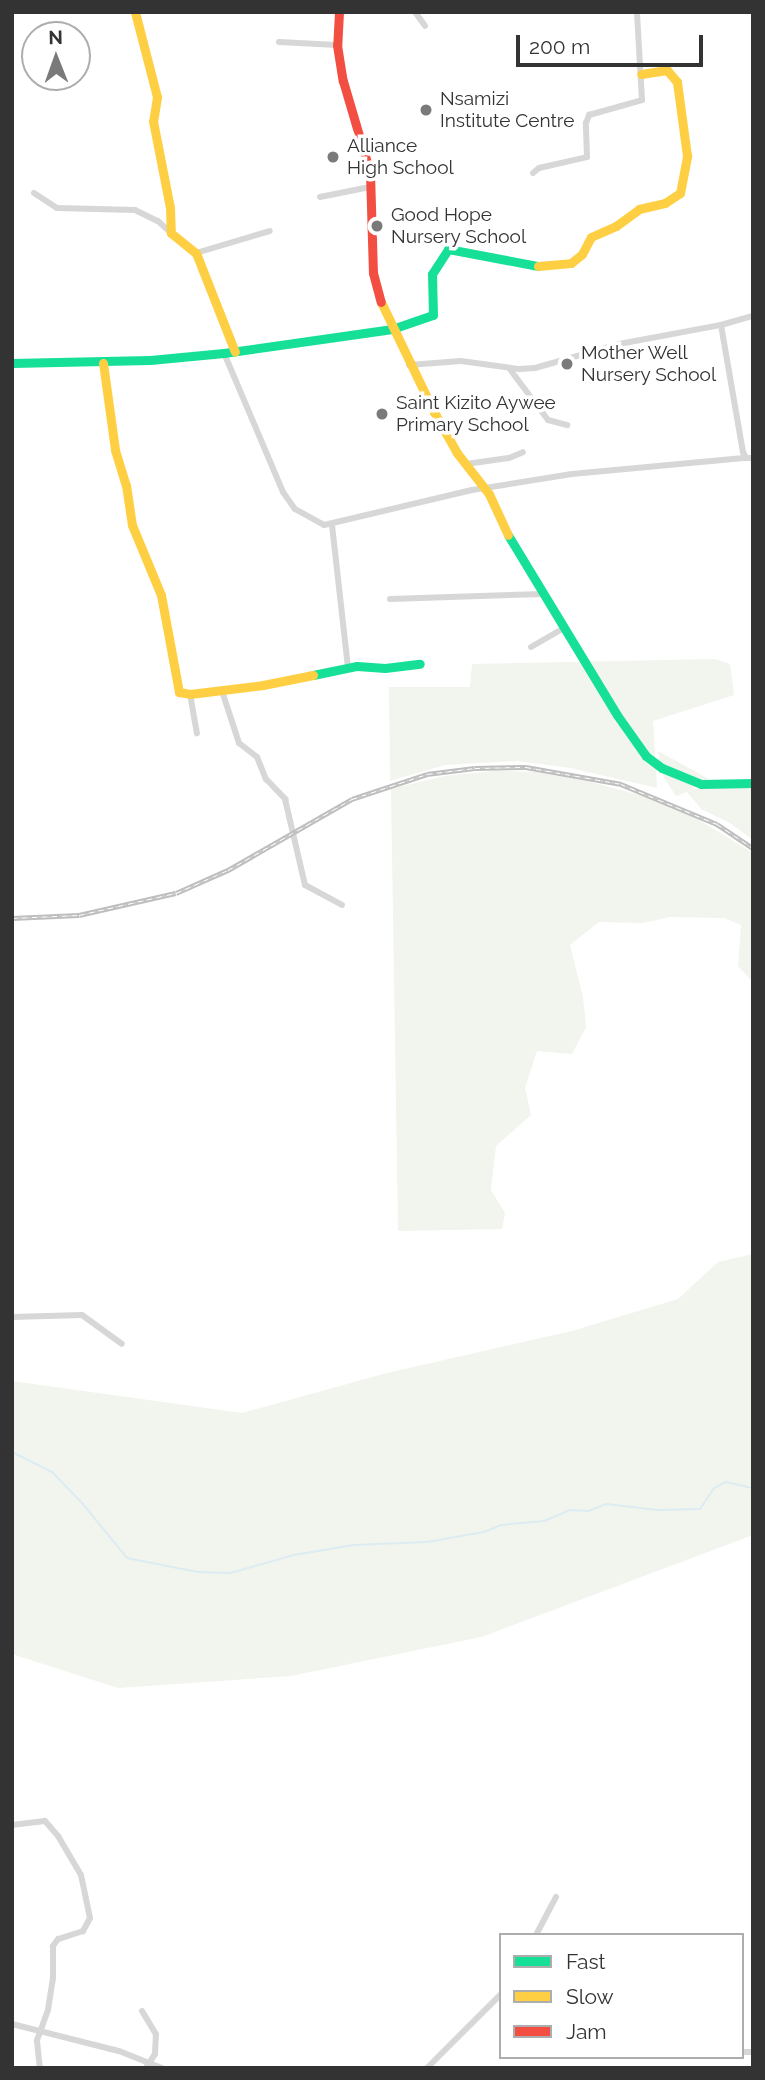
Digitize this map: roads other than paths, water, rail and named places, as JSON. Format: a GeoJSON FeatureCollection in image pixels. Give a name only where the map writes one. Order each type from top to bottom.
{"type":"FeatureCollection","features":[{"type":"Feature","properties":{"kind":"street"},"geometry":{"type":"LineString","coordinates":[[135,12],[157,97],[153,121],[170,208],[171,233]]}},
{"type":"Feature","properties":{"kind":"street"},"geometry":{"type":"LineString","coordinates":[[339,12],[337,45],[342,80],[366,155],[373,273],[392,329],[409,365],[466,464],[496,506],[508,535],[617,715],[650,760],[701,783],[753,783]]}},
{"type":"Feature","properties":{"kind":"street"},"geometry":{"type":"LineString","coordinates":[[415,12],[425,26]]}},
{"type":"Feature","properties":{"kind":"street"},"geometry":{"type":"LineString","coordinates":[[533,173],[539,168],[587,157],[587,118],[598,111],[642,100],[638,12]]}},
{"type":"Feature","properties":{"kind":"street"},"geometry":{"type":"LineString","coordinates":[[279,42],[337,45]]}},
{"type":"Feature","properties":{"kind":"street"},"geometry":{"type":"LineString","coordinates":[[12,363],[103,363],[224,354],[392,329],[433,315],[432,274],[446,250],[542,267],[561,266],[582,254],[591,237],[617,226],[639,209],[665,203],[680,193],[687,156],[677,82],[667,70],[641,74]]}},
{"type":"Feature","properties":{"kind":"street"},"geometry":{"type":"LineString","coordinates":[[320,197],[370,187]]}},
{"type":"Feature","properties":{"kind":"street"},"geometry":{"type":"LineString","coordinates":[[34,193],[57,208],[135,210],[158,221],[196,253],[235,352]]}},
{"type":"Feature","properties":{"kind":"street"},"geometry":{"type":"LineString","coordinates":[[196,253],[270,231]]}},
{"type":"Feature","properties":{"kind":"street"},"geometry":{"type":"LineString","coordinates":[[409,365],[461,361],[509,368],[535,368],[637,340],[721,326],[753,316]]}},
{"type":"Feature","properties":{"kind":"street"},"geometry":{"type":"LineString","coordinates":[[224,354],[289,503],[320,523],[332,525],[482,488],[572,474],[749,458],[721,326]]}},
{"type":"Feature","properties":{"kind":"street"},"geometry":{"type":"LineString","coordinates":[[103,363],[115,450],[126,485],[137,543],[153,571],[161,595],[179,692],[190,694],[222,691],[348,668],[420,664]]}},
{"type":"Feature","properties":{"kind":"street"},"geometry":{"type":"LineString","coordinates":[[509,368],[548,420],[567,425]]}},
{"type":"Feature","properties":{"kind":"street"},"geometry":{"type":"LineString","coordinates":[[466,464],[509,458],[523,452]]}},
{"type":"Feature","properties":{"kind":"street"},"geometry":{"type":"LineString","coordinates":[[332,525],[348,668]]}},
{"type":"Feature","properties":{"kind":"street"},"geometry":{"type":"LineString","coordinates":[[390,599],[544,594]]}},
{"type":"Feature","properties":{"kind":"street"},"geometry":{"type":"LineString","coordinates":[[531,647],[564,628]]}},
{"type":"Feature","properties":{"kind":"street"},"geometry":{"type":"LineString","coordinates":[[222,691],[240,744],[257,757],[266,779],[285,800],[305,885],[342,905]]}},
{"type":"Feature","properties":{"kind":"street"},"geometry":{"type":"LineString","coordinates":[[190,694],[197,733]]}},
{"type":"Feature","properties":{"kind":"street"},"geometry":{"type":"LineString","coordinates":[[12,1317],[82,1315],[122,1344]]}},
{"type":"Feature","properties":{"kind":"street"},"geometry":{"type":"LineString","coordinates":[[12,1825],[45,1821],[58,1836],[81,1874],[90,1918],[83,1931],[58,1940],[53,1946],[53,1978],[48,2011],[39,2031],[40,2068]]}},
{"type":"Feature","properties":{"kind":"street"},"geometry":{"type":"LineString","coordinates":[[538,1933],[556,1897]]}},
{"type":"Feature","properties":{"kind":"street"},"geometry":{"type":"LineString","coordinates":[[427,2068],[499,1996]]}},
{"type":"Feature","properties":{"kind":"street"},"geometry":{"type":"LineString","coordinates":[[142,2011],[156,2034],[155,2054],[148,2066]]}},
{"type":"Feature","properties":{"kind":"street"},"geometry":{"type":"LineString","coordinates":[[12,2024],[119,2051],[148,2066],[162,2068]]}},
{"type":"Feature","properties":{"kind":"street"},"geometry":{"type":"LineString","coordinates":[[744,2052],[753,2052]]}},
{"type":"Feature","properties":{"kind":"waterway"},"geometry":{"type":"LineString","coordinates":[[12,1452],[52,1472],[82,1503],[127,1558],[198,1572],[230,1573],[294,1555],[353,1545],[427,1542],[484,1532],[501,1525],[544,1521],[570,1510],[588,1511],[606,1504],[658,1510],[700,1509],[714,1488],[726,1482],[753,1488]]}},
{"type":"Feature","properties":{"kind":"railway"},"geometry":{"type":"LineString","coordinates":[[12,918],[79,915],[176,893],[228,870],[352,799],[427,774],[475,768],[526,767],[621,784],[717,824],[753,848]]}},
{"type":"Feature","properties":{"kind":"place","name":"Nsamizi Institute Centre"},"geometry":{"type":"Point","coordinates":[426,110]}},
{"type":"Feature","properties":{"kind":"place","name":"Alliance High School"},"geometry":{"type":"Point","coordinates":[333,157]}},
{"type":"Feature","properties":{"kind":"place","name":"Good Hope Nursery School"},"geometry":{"type":"Point","coordinates":[377,226]}},
{"type":"Feature","properties":{"kind":"place","name":"Mother Well Nursery School"},"geometry":{"type":"Point","coordinates":[567,364]}},
{"type":"Feature","properties":{"kind":"place","name":"Saint Kizito Aywee Primary School"},"geometry":{"type":"Point","coordinates":[382,414]}}]}
